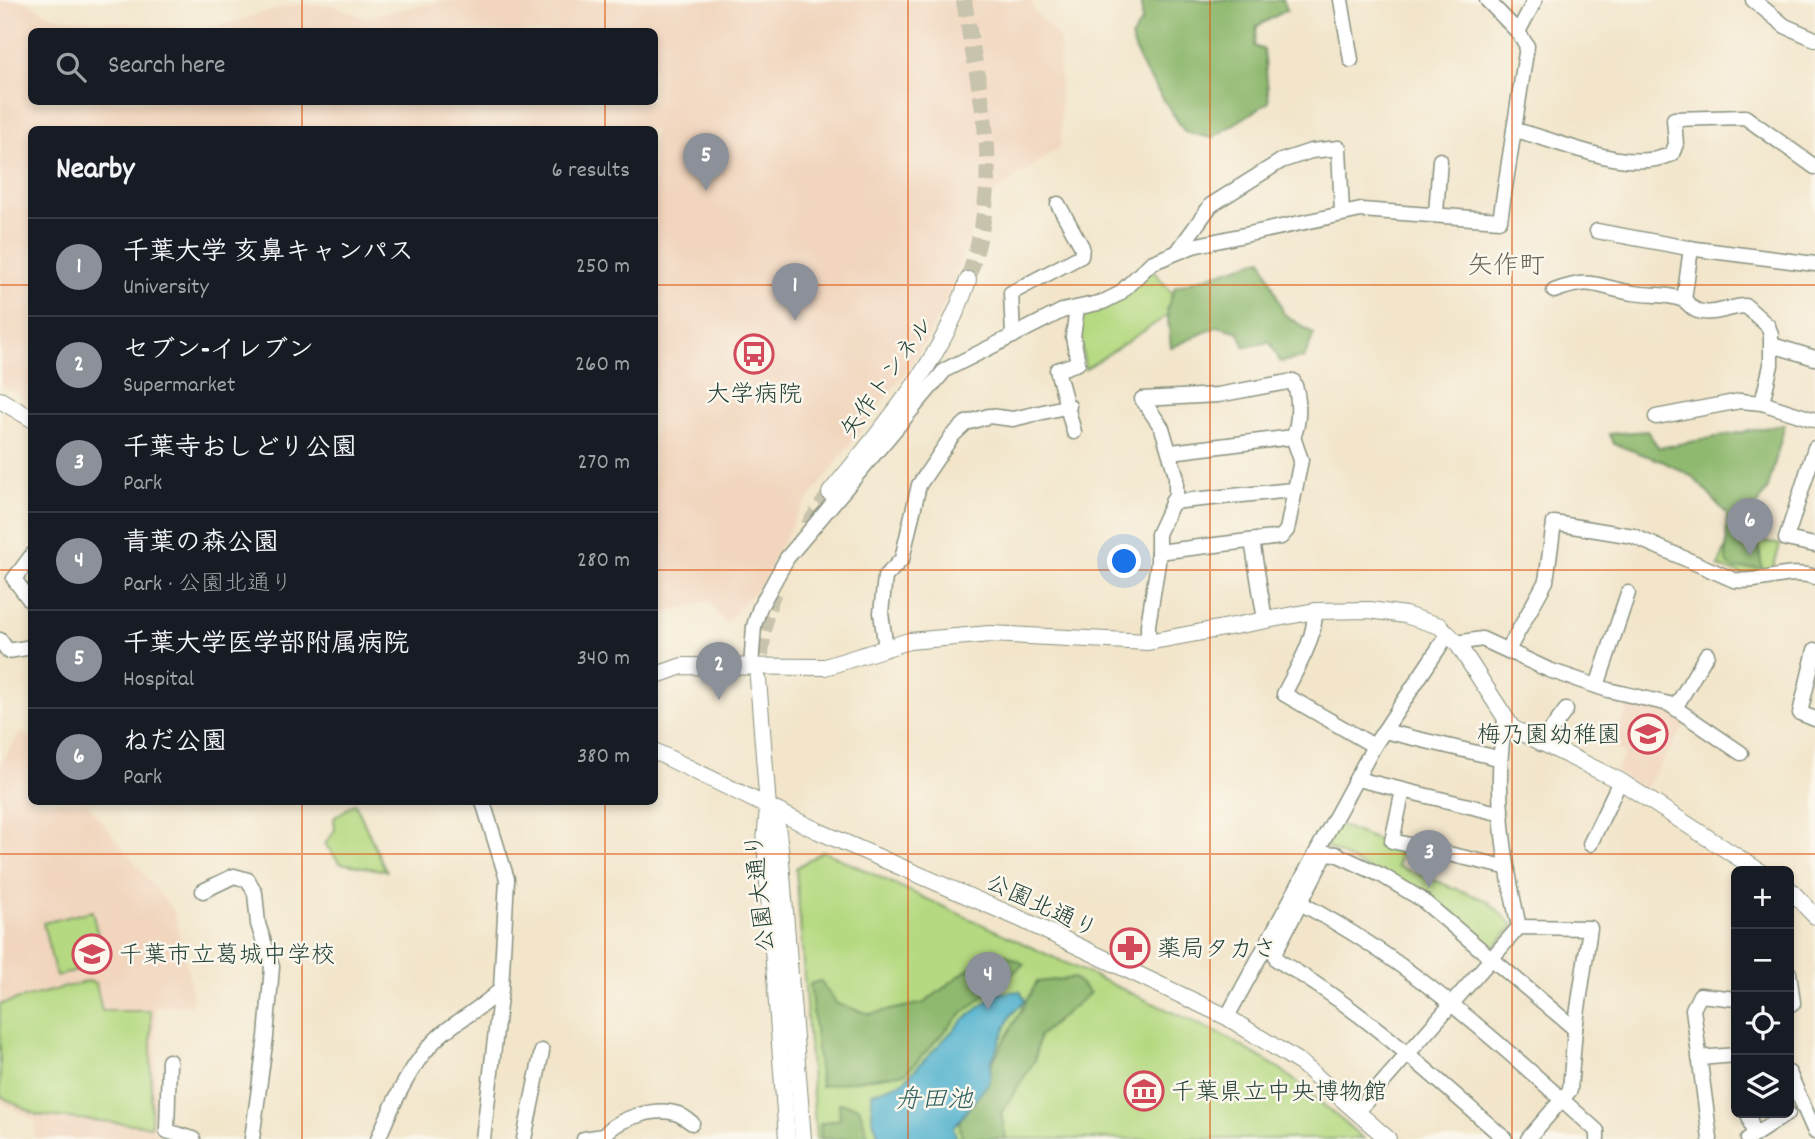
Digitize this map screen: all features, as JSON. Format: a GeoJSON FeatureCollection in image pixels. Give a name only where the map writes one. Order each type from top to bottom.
{"type":"FeatureCollection","features":[{"type":"Feature","properties":{"kind":"street"},"geometry":{"type":"LineString","coordinates":[[1341,0],[1352,60]]}},
{"type":"Feature","properties":{"kind":"street"},"geometry":{"type":"LineString","coordinates":[[768,807],[754,673],[754,626],[760,607],[788,558],[811,527],[945,370],[1062,311],[1119,294],[1151,263],[1178,251],[1342,213],[1392,210],[1500,220],[1527,46],[1518,32],[1487,0]]}},
{"type":"Feature","properties":{"kind":"street"},"geometry":{"type":"LineString","coordinates":[[1518,32],[1535,0]]}},
{"type":"Feature","properties":{"kind":"street"},"geometry":{"type":"LineString","coordinates":[[1753,0],[1785,26],[1815,38]]}},
{"type":"Feature","properties":{"kind":"street"},"geometry":{"type":"LineString","coordinates":[[1514,130],[1587,152],[1645,160],[1672,154],[1676,144],[1674,119],[1745,117],[1815,167]]}},
{"type":"Feature","properties":{"kind":"street"},"geometry":{"type":"LineString","coordinates":[[1178,251],[1211,205],[1281,161],[1311,151],[1339,148],[1342,213]]}},
{"type":"Feature","properties":{"kind":"street"},"geometry":{"type":"LineString","coordinates":[[1436,214],[1440,160]]}},
{"type":"Feature","properties":{"kind":"street"},"geometry":{"type":"LineString","coordinates":[[1013,335],[1011,293],[1081,256],[1082,247],[1058,204]]}},
{"type":"Feature","properties":{"kind":"street"},"geometry":{"type":"LineString","coordinates":[[1597,231],[1691,248],[1815,264]]}},
{"type":"Feature","properties":{"kind":"street"},"geometry":{"type":"LineString","coordinates":[[1684,300],[1691,248]]}},
{"type":"Feature","properties":{"kind":"street","name":"矢作トンネル"},"geometry":{"type":"LineString","coordinates":[[830,493],[927,366],[956,314],[968,280]]}},
{"type":"Feature","properties":{"kind":"street"},"geometry":{"type":"LineString","coordinates":[[1554,291],[1577,282],[1597,282],[1633,293],[1661,294],[1684,300],[1695,311],[1746,306],[1768,326],[1772,345],[1762,403]]}},
{"type":"Feature","properties":{"kind":"street"},"geometry":{"type":"LineString","coordinates":[[1074,432],[1057,370],[1078,363],[1073,337],[1077,308]]}},
{"type":"Feature","properties":{"kind":"street"},"geometry":{"type":"LineString","coordinates":[[1772,345],[1815,358]]}},
{"type":"Feature","properties":{"kind":"street"},"geometry":{"type":"LineString","coordinates":[[1148,642],[1158,534],[1176,495],[1176,475],[1162,428],[1142,399],[1219,395],[1293,381],[1296,388],[1297,428],[1293,437],[1301,460],[1287,530],[1281,537],[1158,552]]}},
{"type":"Feature","properties":{"kind":"street"},"geometry":{"type":"LineString","coordinates":[[0,400],[28,417]]}},
{"type":"Feature","properties":{"kind":"street"},"geometry":{"type":"LineString","coordinates":[[1657,417],[1740,401],[1762,403],[1815,420]]}},
{"type":"Feature","properties":{"kind":"street"},"geometry":{"type":"LineString","coordinates":[[886,649],[881,613],[885,577],[902,559],[919,485],[952,436],[966,423],[989,416],[1013,419],[1069,406]]}},
{"type":"Feature","properties":{"kind":"street"},"geometry":{"type":"LineString","coordinates":[[1171,452],[1293,437]]}},
{"type":"Feature","properties":{"kind":"street"},"geometry":{"type":"LineString","coordinates":[[1815,448],[1786,539],[1815,545]]}},
{"type":"Feature","properties":{"kind":"street"},"geometry":{"type":"LineString","coordinates":[[1172,502],[1293,491]]}},
{"type":"Feature","properties":{"kind":"street"},"geometry":{"type":"LineString","coordinates":[[1508,650],[1546,581],[1554,523],[1633,536],[1734,580],[1747,582],[1800,572],[1815,577]]}},
{"type":"Feature","properties":{"kind":"street"},"geometry":{"type":"LineString","coordinates":[[1252,541],[1265,620]]}},
{"type":"Feature","properties":{"kind":"street"},"geometry":{"type":"LineString","coordinates":[[28,562],[14,579],[28,598]]}},
{"type":"Feature","properties":{"kind":"street"},"geometry":{"type":"LineString","coordinates":[[1597,686],[1628,593]]}},
{"type":"Feature","properties":{"kind":"street"},"geometry":{"type":"LineString","coordinates":[[658,675],[682,666],[754,673],[825,667],[909,641],[990,634],[1148,642],[1315,611],[1370,611],[1405,615],[1440,626],[1452,638],[1505,720],[1541,744],[1620,781],[1751,866]]}},
{"type":"Feature","properties":{"kind":"street"},"geometry":{"type":"LineString","coordinates":[[1315,611],[1315,622],[1304,656],[1284,694],[1374,746]]}},
{"type":"Feature","properties":{"kind":"street"},"geometry":{"type":"LineString","coordinates":[[1452,638],[1482,639],[1549,670],[1675,708],[1741,753]]}},
{"type":"Feature","properties":{"kind":"street"},"geometry":{"type":"LineString","coordinates":[[1227,1017],[1374,746],[1452,638]]}},
{"type":"Feature","properties":{"kind":"street"},"geometry":{"type":"LineString","coordinates":[[4,645],[28,647]]}},
{"type":"Feature","properties":{"kind":"street"},"geometry":{"type":"LineString","coordinates":[[1815,650],[1800,713],[1815,719]]}},
{"type":"Feature","properties":{"kind":"street"},"geometry":{"type":"LineString","coordinates":[[1675,708],[1707,654]]}},
{"type":"Feature","properties":{"kind":"street"},"geometry":{"type":"LineString","coordinates":[[1541,744],[1566,709]]}},
{"type":"Feature","properties":{"kind":"street"},"geometry":{"type":"LineString","coordinates":[[1505,720],[1499,758],[1505,867],[1519,927]]}},
{"type":"Feature","properties":{"kind":"street"},"geometry":{"type":"LineString","coordinates":[[1384,731],[1499,758]]}},
{"type":"Feature","properties":{"kind":"street","name":"公園北通り"},"geometry":{"type":"LineString","coordinates":[[658,753],[768,807],[1023,920],[1227,1017],[1302,1064],[1388,1139]]}},
{"type":"Feature","properties":{"kind":"street"},"geometry":{"type":"LineString","coordinates":[[1357,779],[1502,814]]}},
{"type":"Feature","properties":{"kind":"street"},"geometry":{"type":"LineString","coordinates":[[1590,844],[1620,781]]}},
{"type":"Feature","properties":{"kind":"street"},"geometry":{"type":"LineString","coordinates":[[1404,790],[1392,841],[1505,867]]}},
{"type":"Feature","properties":{"kind":"street"},"geometry":{"type":"LineString","coordinates":[[483,1139],[500,989],[508,879],[484,805]]}},
{"type":"Feature","properties":{"kind":"street","name":"公園大通り"},"geometry":{"type":"LineString","coordinates":[[768,807],[765,842],[787,1139]]}},
{"type":"Feature","properties":{"kind":"street","name":"公園大通り"},"geometry":{"type":"LineString","coordinates":[[768,807],[777,825],[780,849],[803,1139]]}},
{"type":"Feature","properties":{"kind":"street"},"geometry":{"type":"LineString","coordinates":[[1505,1139],[1345,1002],[1277,960],[1275,951],[1326,853],[1336,854],[1421,900],[1575,1029]]}},
{"type":"Feature","properties":{"kind":"street"},"geometry":{"type":"LineString","coordinates":[[203,891],[234,876],[248,880],[255,893],[258,924],[272,967],[266,1037],[252,1139]]}},
{"type":"Feature","properties":{"kind":"street"},"geometry":{"type":"LineString","coordinates":[[1794,897],[1815,916]]}},
{"type":"Feature","properties":{"kind":"street"},"geometry":{"type":"LineString","coordinates":[[1300,903],[1380,948],[1452,1004],[1597,1131],[1597,1139]]}},
{"type":"Feature","properties":{"kind":"street"},"geometry":{"type":"LineString","coordinates":[[1357,1112],[1519,927],[1590,928],[1575,1029],[1570,1090],[1528,1139]]}},
{"type":"Feature","properties":{"kind":"street"},"geometry":{"type":"LineString","coordinates":[[378,1139],[389,1113],[424,1054],[444,1032],[479,1009],[500,989]]}},
{"type":"Feature","properties":{"kind":"street"},"geometry":{"type":"LineString","coordinates":[[1710,1139],[1693,1009],[1700,995],[1731,998]]}},
{"type":"Feature","properties":{"kind":"street"},"geometry":{"type":"LineString","coordinates":[[524,1139],[542,1051]]}},
{"type":"Feature","properties":{"kind":"street"},"geometry":{"type":"LineString","coordinates":[[1699,1058],[1731,1055]]}},
{"type":"Feature","properties":{"kind":"street"},"geometry":{"type":"LineString","coordinates":[[169,1061],[167,1131],[193,1139]]}},
{"type":"Feature","properties":{"kind":"street"},"geometry":{"type":"LineString","coordinates":[[1794,1084],[1815,1132]]}},
{"type":"Feature","properties":{"kind":"street"},"geometry":{"type":"LineString","coordinates":[[1794,1108],[1803,1103]]}},
{"type":"Feature","properties":{"kind":"street"},"geometry":{"type":"LineString","coordinates":[[584,1139],[603,1138],[614,1126],[637,1116],[669,1112],[692,1123]]}},
{"type":"Feature","properties":{"kind":"street"},"geometry":{"type":"LineString","coordinates":[[1749,1118],[1751,1137],[1779,1118]]}},
{"type":"Feature","properties":{"kind":"shaded area"},"geometry":{"type":"Polygon","coordinates":[[[0,0],[22,0],[55,17],[182,28],[28,28],[28,105],[658,105],[658,28],[212,28],[291,5],[333,5],[361,17],[452,0],[1031,0],[1035,11],[1060,40],[1061,146],[984,200],[951,289],[919,353],[796,516],[763,581],[725,625],[709,601],[658,614],[658,126],[28,126],[28,400],[0,384],[0,0]]]}},
{"type":"Feature","properties":{"kind":"shaded area","name":"梅乃園幼稚園"},"geometry":{"type":"Polygon","coordinates":[[[1632,699],[1664,709],[1687,722],[1645,789],[1616,772],[1625,753],[1611,747],[1632,699]]]}},
{"type":"Feature","properties":{"kind":"shaded area","name":"千葉市立葛城中学校"},"geometry":{"type":"Polygon","coordinates":[[[21,731],[28,737],[28,805],[88,805],[174,912],[193,995],[192,1005],[156,1006],[155,1139],[36,1139],[36,1121],[0,1102],[0,765],[21,731]]]}},
{"type":"Feature","properties":{"kind":"green space"},"geometry":{"type":"Polygon","coordinates":[[[1142,0],[1283,0],[1287,10],[1257,26],[1254,46],[1264,50],[1269,102],[1212,138],[1185,132],[1141,65],[1131,38],[1142,21],[1142,0]]]}},
{"type":"Feature","properties":{"kind":"green space"},"geometry":{"type":"Polygon","coordinates":[[[1262,259],[1284,314],[1314,334],[1304,358],[1280,362],[1270,342],[1245,347],[1239,332],[1218,326],[1171,348],[1167,309],[1175,287],[1262,259]]]}},
{"type":"Feature","properties":{"kind":"green space"},"geometry":{"type":"Polygon","coordinates":[[[1152,269],[1182,306],[1085,369],[1079,329],[1082,309],[1152,269]]]}},
{"type":"Feature","properties":{"kind":"green space"},"geometry":{"type":"Polygon","coordinates":[[[1785,424],[1768,488],[1753,512],[1751,531],[1758,540],[1762,568],[1735,569],[1726,563],[1727,514],[1693,477],[1664,462],[1614,444],[1609,434],[1647,431],[1659,448],[1785,424]]]}},
{"type":"Feature","properties":{"kind":"green space"},"geometry":{"type":"Polygon","coordinates":[[[1732,532],[1780,545],[1772,572],[1745,575],[1718,567],[1732,532]]]}},
{"type":"Feature","properties":{"kind":"green space"},"geometry":{"type":"Polygon","coordinates":[[[356,805],[386,871],[340,863],[325,844],[335,830],[334,818],[356,805]]]}},
{"type":"Feature","properties":{"kind":"green space"},"geometry":{"type":"Polygon","coordinates":[[[1334,823],[1403,850],[1397,866],[1488,901],[1514,926],[1490,951],[1435,906],[1323,845],[1334,823]]]}},
{"type":"Feature","properties":{"kind":"green space"},"geometry":{"type":"Polygon","coordinates":[[[823,851],[1224,1036],[1282,1070],[1364,1139],[816,1139],[796,868],[823,851]]]}},
{"type":"Feature","properties":{"kind":"green space"},"geometry":{"type":"Polygon","coordinates":[[[92,911],[105,965],[56,976],[43,923],[92,911]]]}},
{"type":"Feature","properties":{"kind":"green space"},"geometry":{"type":"Polygon","coordinates":[[[994,949],[1024,964],[958,1017],[906,1073],[821,1086],[810,984],[820,981],[837,1004],[870,1014],[924,1003],[994,949]]]}},
{"type":"Feature","properties":{"kind":"green space"},"geometry":{"type":"Polygon","coordinates":[[[1074,978],[1090,993],[1039,1036],[1035,1060],[1001,1113],[1006,1139],[962,1139],[959,1122],[1037,982],[1074,978]]]}},
{"type":"Feature","properties":{"kind":"green space"},"geometry":{"type":"Polygon","coordinates":[[[89,981],[96,984],[102,1011],[151,1011],[151,1126],[37,1115],[0,1096],[0,1004],[89,981]]]}},
{"type":"Feature","properties":{"kind":"green space"},"geometry":{"type":"Polygon","coordinates":[[[839,1103],[859,1107],[869,1139],[821,1139],[820,1124],[840,1119],[839,1103]]]}},
{"type":"Feature","properties":{"kind":"water","name":"舟田池"},"geometry":{"type":"Polygon","coordinates":[[[1020,991],[1025,1000],[1011,1015],[991,1062],[990,1081],[953,1128],[957,1139],[880,1139],[872,1117],[872,1093],[903,1082],[963,1020],[998,993],[1020,991]]]}},
{"type":"Feature","properties":{"kind":"tunnel"},"geometry":{"type":"LineString","coordinates":[[964,0],[982,103],[987,155],[984,216],[968,280]]}},
{"type":"Feature","properties":{"kind":"tunnel"},"geometry":{"type":"LineString","coordinates":[[808,526],[830,493]]}},
{"type":"Feature","properties":{"kind":"tunnel"},"geometry":{"type":"LineString","coordinates":[[758,679],[766,614],[776,586]]}},
{"type":"Feature","properties":{"kind":"place","name":"千葉大学医学部附属病院"},"geometry":{"type":"Point","coordinates":[706,191]}},
{"type":"Feature","properties":{"kind":"place","name":"千葉大学 亥鼻キャンパス"},"geometry":{"type":"Point","coordinates":[795,321]}},
{"type":"Feature","properties":{"kind":"place","name":"大学病院"},"geometry":{"type":"Point","coordinates":[754,354]}},
{"type":"Feature","properties":{"kind":"place","name":"ねだ公園"},"geometry":{"type":"Point","coordinates":[1750,556]}},
{"type":"Feature","properties":{"kind":"place","name":"セブン-イレブン"},"geometry":{"type":"Point","coordinates":[719,700]}},
{"type":"Feature","properties":{"kind":"place","name":"梅乃園幼稚園"},"geometry":{"type":"Point","coordinates":[1648,734]}},
{"type":"Feature","properties":{"kind":"place","name":"千葉寺おしどり公園"},"geometry":{"type":"Point","coordinates":[1429,888]}},
{"type":"Feature","properties":{"kind":"place","name":"薬局タカさ"},"geometry":{"type":"Point","coordinates":[1130,948]}},
{"type":"Feature","properties":{"kind":"place","name":"千葉市立葛城中学校"},"geometry":{"type":"Point","coordinates":[92,954]}},
{"type":"Feature","properties":{"kind":"place","name":"青葉の森公園"},"geometry":{"type":"Point","coordinates":[988,1010]}},
{"type":"Feature","properties":{"kind":"place","name":"千葉県立中央博物館"},"geometry":{"type":"Point","coordinates":[1144,1091]}},
{"type":"Feature","properties":{"kind":"district","name":"矢作町"},"geometry":{"type":"Point","coordinates":[1506,264]}}]}
